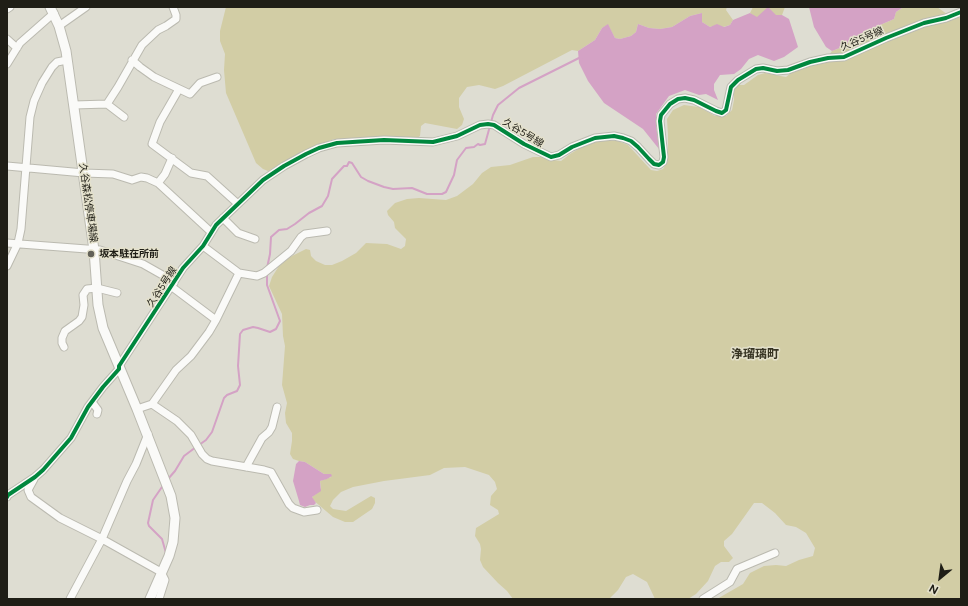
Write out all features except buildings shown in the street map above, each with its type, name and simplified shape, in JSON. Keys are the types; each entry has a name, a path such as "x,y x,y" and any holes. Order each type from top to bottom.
{"main road":[{"name":"久谷森松停車場線","path":"52,10 59,26 67,60 94,250 98,305 103,328 168,484 175,518 173,542 150,599"}],"street":[{"path":"59,26 86,7"},
{"path":"107,104 118,87 138,49 150,37 176,19 173,7"},
{"path":"7,64 20,43 52,10"},
{"name":"久谷5号線","path":"7,496 35,477 61,450 92,402 119,369 119,366 183,268 203,246 211,232 222,218 263,180 284,166 319,148 337,143 360,140 433,142 457,136 480,125 491,124 524,144 551,157 559,155 572,146 585,141 595,138 614,136 632,141 654,164 659,165 663,162 664,157 660,121 661,115 670,104 678,99 685,98 694,100 722,113 726,110 731,87 738,80 756,69 763,68 777,71 788,70 810,62 828,58 844,57 905,30 961,12"},
{"path":"7,39 17,48"},
{"path":"7,266 18,243 21,229 30,117 34,101 42,83 52,67 57,62 67,60"},
{"path":"132,60 140,68 154,77 190,94 200,83 217,77"},
{"path":"179,89 160,122 152,144 192,173 207,176 238,204"},
{"path":"74,105 107,104 124,117"},
{"path":"158,183 165,174 172,158"},
{"path":"7,166 113,174 132,180 141,177 147,178 158,183 211,232"},
{"path":"222,218 238,233 256,239"},
{"path":"203,246 240,273 257,276 267,272 291,251 301,237 306,234 327,231"},
{"path":"7,243 94,250 126,258 142,264 166,277 173,285 216,320"},
{"path":"137,409 152,404 176,370 191,356 216,320 240,273"},
{"path":"64,347 62,338 64,332 82,317 84,305 83,295 87,289 97,288 117,293"},
{"path":"92,402 98,410 97,414"},
{"path":"152,404 177,421 191,435 202,454 207,459 271,472 289,504 293,508 304,512 317,510"},
{"path":"246,467 262,438 272,427 278,407"},
{"path":"70,599 102,539 148,434"},
{"path":"35,477 28,490 31,498 60,518 102,539 161,572 165,580 159,599"},
{"path":"703,599 730,582 737,569 776,553"}],"shaded area":[{"path":"226,7 727,7 726,10 733,20 730,25 723,27 717,25 710,27 702,22 702,13 690,16 672,27 660,29 649,28 638,24 636,32 631,36 620,39 615,38 608,25 602,28 595,40 578,51 572,50 503,86 495,89 479,85 467,87 459,98 459,107 464,119 462,125 457,129 425,123 421,126 420,136 415,140 334,139 300,153 268,171 256,163 226,93 224,70 225,54 220,41 220,31"},
{"path":"753,7 785,7 782,15 757,18 750,13"},
{"path":"768,7 776,15 782,15 789,19 798,47 784,57 774,61 758,55 749,59 741,69 734,74 720,75 714,84 714,90 718,100 706,94 699,95 685,90 669,96 656,114 659,149 643,129 604,103 588,81 579,63 578,51 595,40 602,28 608,24 615,38 620,39 631,36 636,32 638,24 649,28 660,29 672,27 690,16 702,13 702,22 710,27 717,24 724,27 730,25 733,20 750,13 757,17"},
{"path":"809,7 906,7 896,12 894,19 866,31 848,42 846,48 842,47 832,51 826,47 814,27"},
{"path":"906,7 937,7 954,19 961,17 961,599 717,599 743,584 750,573 764,566 786,566 813,556 815,548 806,533 796,527 786,525 775,513 762,503 754,503 732,534 724,541 724,546 733,558 729,562 721,562 715,566 708,581 696,594 688,599 655,599 647,582 633,574 626,577 618,590 609,599 513,599 483,567 480,560 480,544 475,536 476,528 499,514 498,510 490,505 491,496 497,489 495,482 489,475 465,467 444,468 430,475 353,487 341,492 333,500 330,506 333,509 346,511 371,496 375,498 375,503 372,509 353,522 345,522 333,517 313,500 312,497 321,488 320,481 331,477 330,474 324,474 305,462 293,459 290,454 292,433 286,423 285,413 287,403 282,385 285,346 282,314 269,286 272,277 279,266 290,257 306,249 310,250 311,256 316,261 325,265 332,265 356,253 366,243 387,244 401,249 405,246 406,239 395,228 394,222 388,215 387,211 395,203 407,199 419,198 446,200 457,196 473,184 482,173 491,167 510,165 533,157 548,157 561,161 587,144 605,140 618,141 628,145 651,170 657,171 663,169 668,161 667,119 673,110 684,105 699,107 715,116 726,116 732,110 734,89 738,85 744,85 758,75 765,73 786,77 791,73 796,64 829,55 832,51 842,47 866,31 894,19 896,12"},
{"path":"299,461 305,462 324,474 331,474 332,476 320,481 321,491 312,497 316,503 314,505 305,507 300,505 293,481 296,464"}],"waterway":[{"path":"267,268 271,237 279,230 287,229 309,213 322,206 328,196 332,179 344,166 347,166 349,162 352,163 361,177 384,187 393,189 412,188 427,194 442,194 446,192 454,175 457,160 466,148 474,147 478,144 485,144 493,115 498,105 519,88 579,58 582,58"},
{"path":"199,445 206,440 212,432 224,398 227,395 237,391 240,385 238,366 240,334 243,330 253,327 270,332 276,329 280,321 267,285 267,272"},
{"path":"168,479 184,456 196,447"},
{"path":"164,484 153,500 148,523 149,526 162,539 166,553"}],"cycle path":[{"path":"7,497 43,470 71,438 88,407 119,369 119,366 183,268 203,246 216,225 263,180 306,154 319,148 337,143 384,140 433,142 457,136 480,125 488,124 494,125 524,144 551,157 559,155 572,147 595,138 614,136 623,138 631,141 654,164 659,165 663,162 664,157 660,121 661,115 670,104 678,99 685,98 694,100 722,113 726,110 731,87 738,80 756,69 763,68 777,71 788,70 810,62 828,58 844,57 924,23 946,18 961,12"}],"place":[{"name":"坂本駐在所前","path":"91,254"}],"district":[{"name":"浄瑠璃町","path":"755,354"}]}
